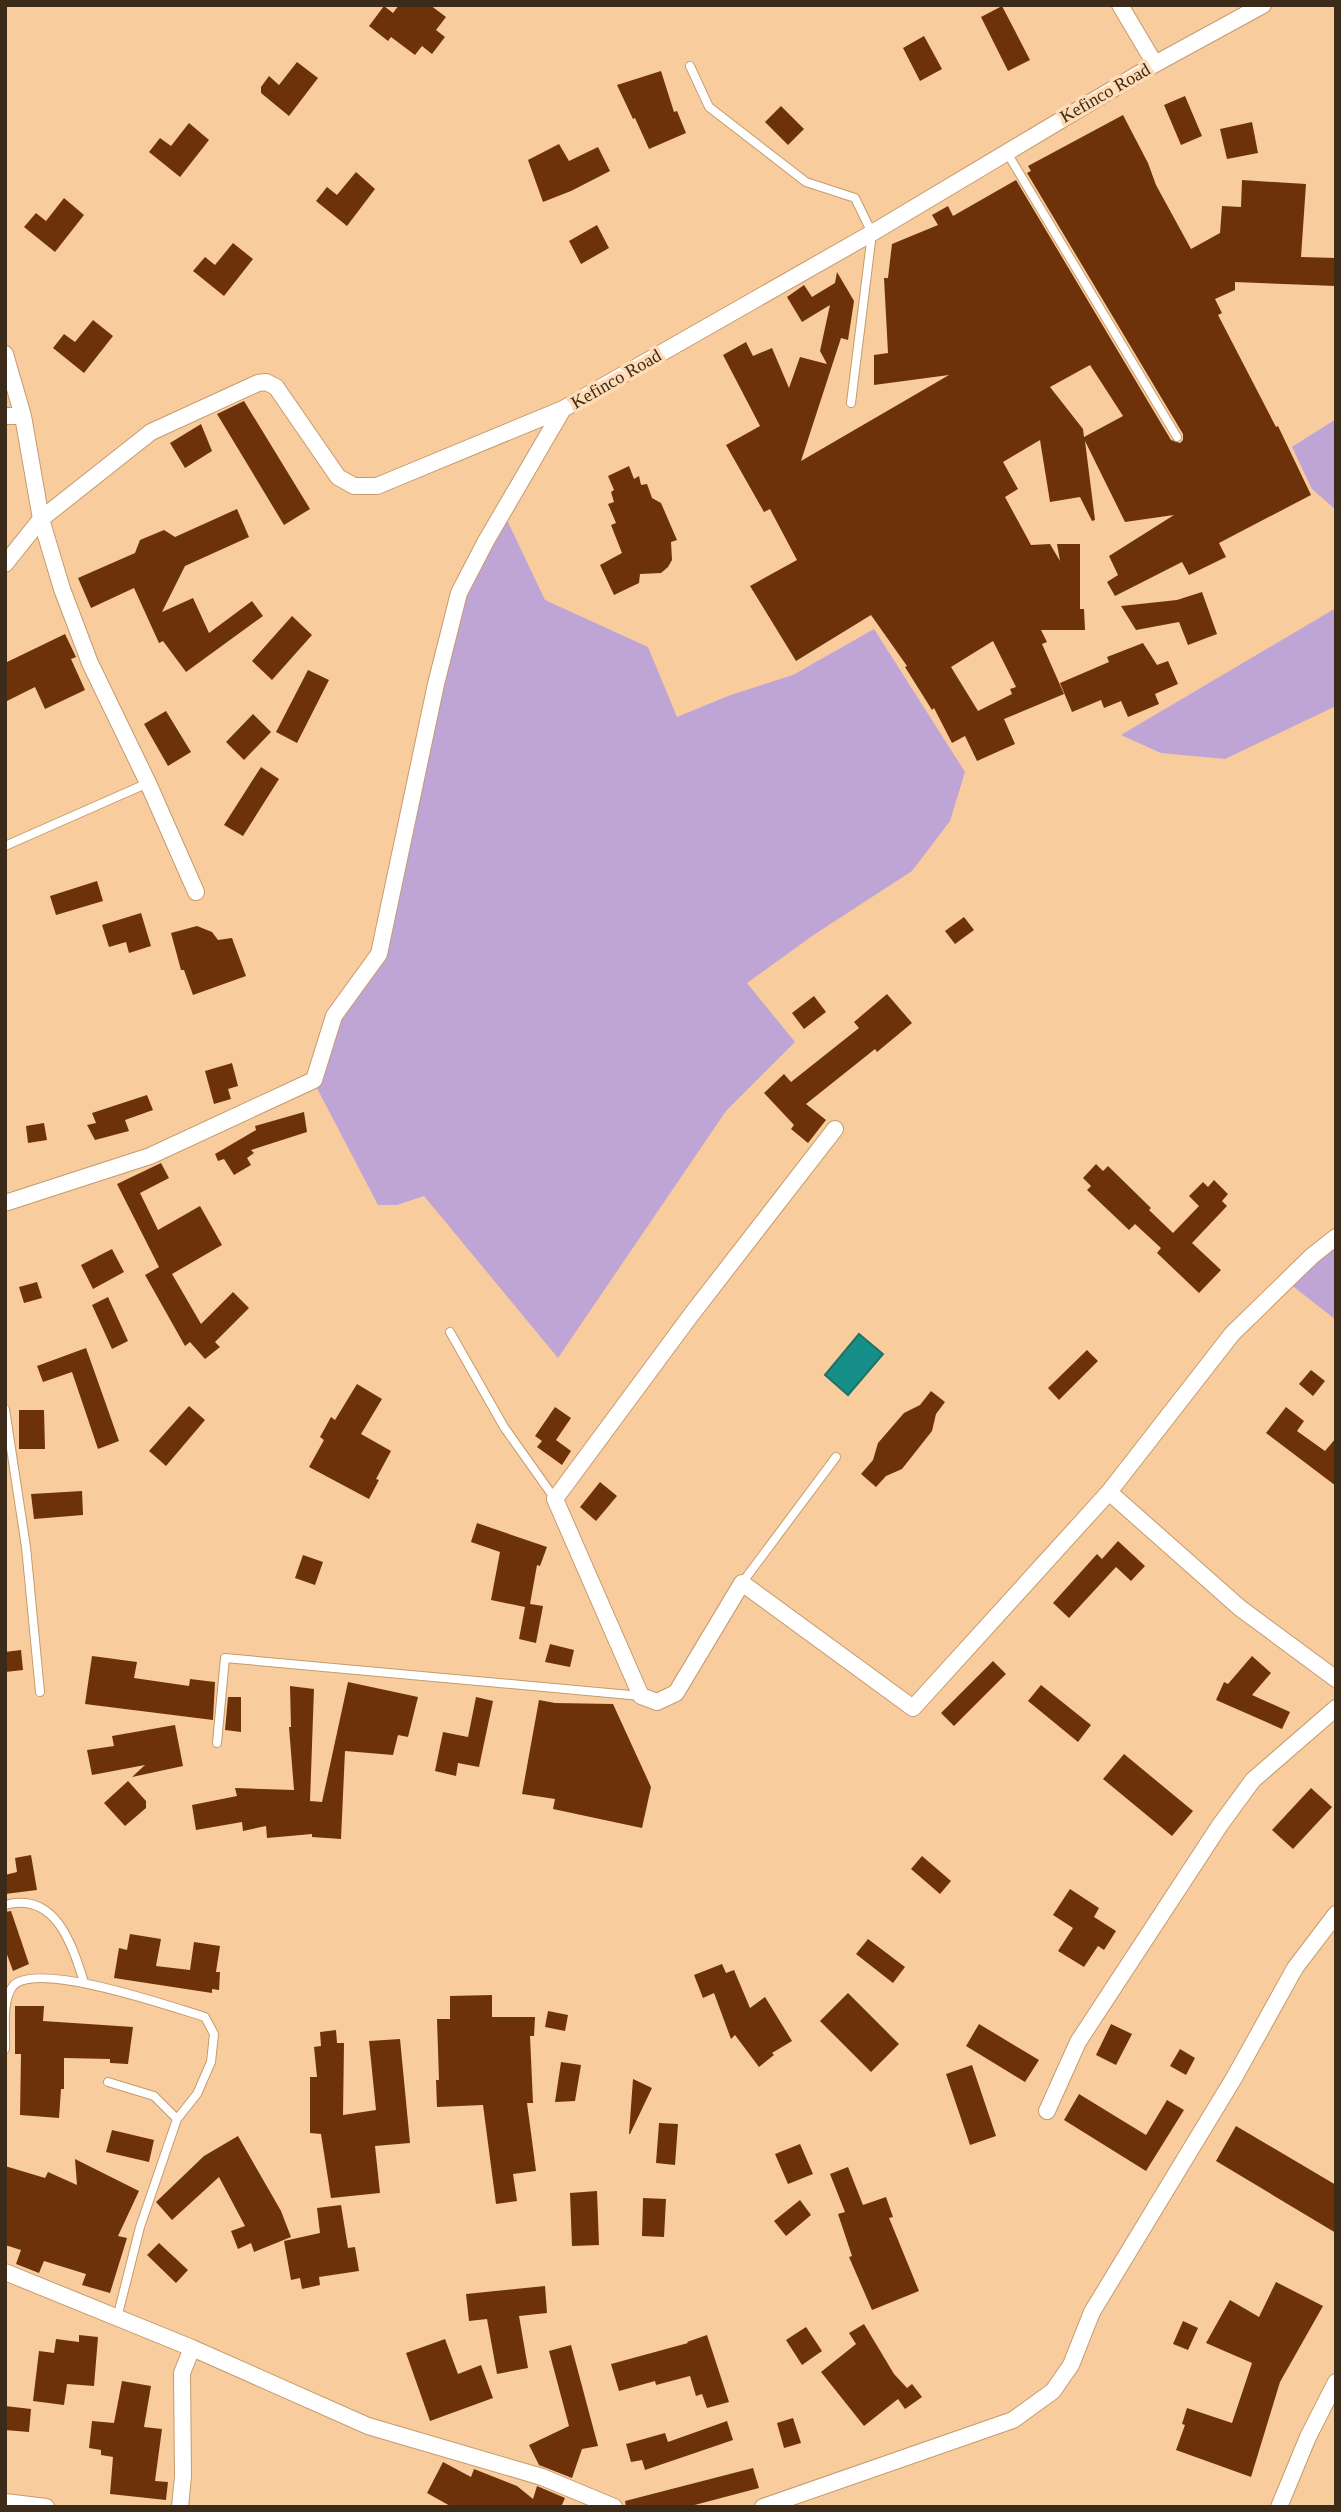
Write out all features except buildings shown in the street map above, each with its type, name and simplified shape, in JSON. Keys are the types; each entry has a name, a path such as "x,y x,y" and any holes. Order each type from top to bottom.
{"street":[{"path":"1120,5 1155,64"},
{"name":"Kefinco Road","path":"5,564 41,519 151,432 258,383 266,382 276,387 338,477 354,486 377,486 563,409 872,233 1155,64 1263,5"},
{"path":"5,354 23,416 41,519 62,589 90,663 148,783 196,892"},
{"path":"5,1203 150,1156 314,1080 334,1016 379,954 436,684 459,593 563,409"},
{"path":"5,416 23,416"},
{"path":"835,1129 683,1326 555,1499 641,1696 657,1702 676,1693 742,1583 913,1708 1109,1492 1232,1334 1312,1256 1336,1237"},
{"path":"1109,1492 1240,1608 1336,1679"},
{"path":"1047,2112 1078,2042 1220,1825 1253,1780 1336,1708"},
{"path":"763,2507 1013,2420 1053,2391 1071,2365 1093,2312 1234,2078 1295,1968 1336,1914"},
{"path":"5,2272 192,2348 368,2426 542,2477 614,2507"},
{"path":"180,2507 183,2476 181,2373 192,2348"},
{"path":"1279,2507 1308,2437 1336,2382"},
{"path":"5,2502 46,2507"}],"lane":[{"path":"690,66 709,107 806,182 855,198 872,233 851,403"},
{"path":"1006,151 1177,437"},
{"path":"5,846 148,783"},
{"path":"450,1332 504,1427 555,1499"},
{"path":"5,1409 26,1547 40,1692"},
{"path":"742,1583 836,1457"},
{"path":"217,1743 225,1658 641,1696"},
{"path":"5,1905 18,1902 31,1904 57,1919 72,1945 84,1982"},
{"path":"5,2049 6,2005 12,1988 22,1979 84,1982 205,2017 214,2034 211,2062 197,2094 177,2119 140,2227 117,2318"},
{"path":"108,2082 154,2096 177,2119"}],"shaded area":[{"path":"1336,419 1336,510 1312,489 1292,447"},
{"path":"499,503 545,600 648,647 677,717 728,696 793,675 874,629 965,772 950,821 912,871 815,934 747,983 795,1042 726,1111 558,1358 424,1196 397,1205 378,1205 308,1071 331,1014 373,949 453,596"},
{"path":"1336,608 1336,706 1225,759 1161,753 1121,735"},
{"path":"1336,1236 1336,1320 1285,1280"}],"water":[{"path":"859,1334 883,1354 848,1395 825,1375"}]}
